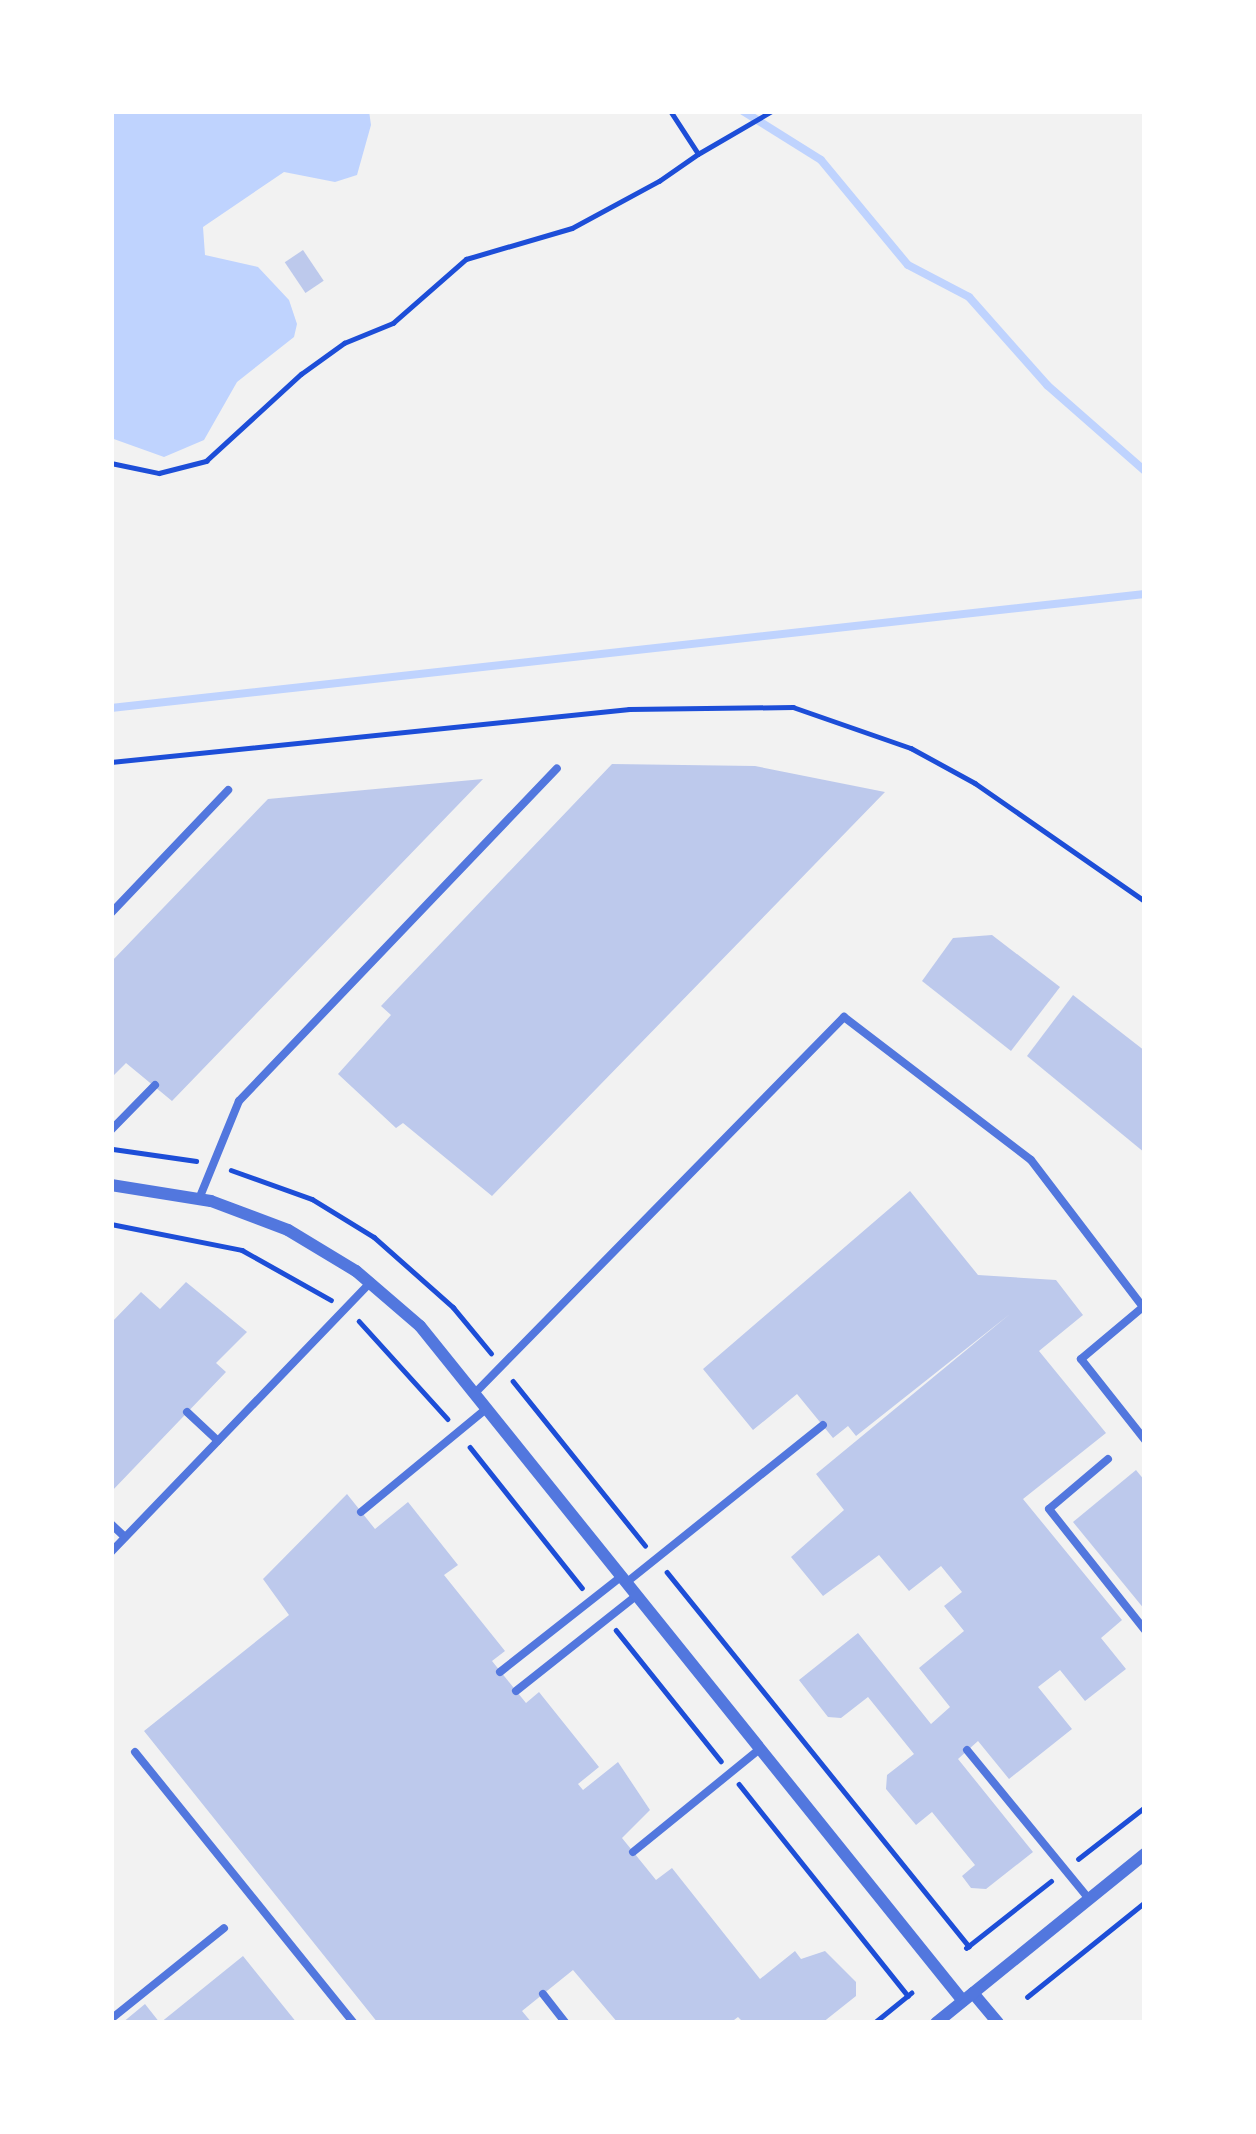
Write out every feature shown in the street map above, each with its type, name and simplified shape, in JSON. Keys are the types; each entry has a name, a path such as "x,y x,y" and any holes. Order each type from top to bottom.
{"street":[{"path":"111,1185 199,1198 288,1230 371,1282 475,1393 761,1748 968,1997 998,2023"},
{"path":"935,2023 1145,1855"}],"lane":[{"path":"199,1198 239,1101 557,768"},
{"path":"111,913 228,790"},
{"path":"475,1393 844,1017 1030,1160 1143,1307 1082,1359 1145,1440"},
{"path":"111,1130 155,1084"},
{"path":"111,1552 371,1282"},
{"path":"361,1512 487,1408"},
{"path":"187,1412 218,1441"},
{"path":"500,1672 823,1425"},
{"path":"1108,1459 1049,1509 1145,1630"},
{"path":"111,1524 125,1538"},
{"path":"516,1691 638,1594"},
{"path":"633,1852 761,1748"},
{"path":"968,1750 1089,1899"},
{"path":"135,1752 354,2023"},
{"path":"111,2019 224,1928"},
{"path":"543,1994 566,2023"}],"path":[{"path":"670,111 698,154"},
{"path":"111,463 158,473 206,461 302,374 344,343 393,323 466,259 598,217 772,111"},
{"path":"111,762 628,709 793,707 943,766 1145,901"},
{"path":"111,1224 242,1250 344,1310 395,1355 592,1600"},
{"path":"607,1618 909,1994 874,2023"},
{"path":"1027,1997 1145,1902"}],"water":[{"path":"111,111 369,111 371,125 357,175 335,182 284,172 203,227 205,255 258,267 289,300 297,324 294,337 237,382 204,440 164,457 111,438"}],"building":[{"path":"303,250 324,281 305,293 285,262"},
{"path":"612,764 755,766 885,792 492,1196 403,1123 396,1128 338,1074 391,1015 381,1006"},
{"path":"483,779 172,1101 126,1063 111,1078 111,962 268,799"},
{"path":"992,935 1060,987 1011,1051 922,981 953,938"},
{"path":"1073,995 1145,1051 1145,1153 1027,1056"},
{"path":"910,1191 978,1275 1056,1280 1083,1315 1039,1351 1106,1433 1023,1499 1122,1620 1101,1638 1126,1669 1085,1701 1060,1670 1038,1687 1072,1729 1009,1779 978,1741 958,1759 1033,1852 986,1889 971,1888 962,1876 975,1865 932,1812 916,1825 886,1789 887,1775 914,1754 868,1697 841,1718 828,1717 799,1680 858,1633 931,1724 950,1707 919,1668 964,1631 944,1606 962,1592 941,1566 909,1591 879,1555 823,1596 791,1557 844,1510 816,1474 1010,1314 856,1436 848,1426 833,1438 797,1394 753,1430 703,1369"},
{"path":"186,1282 247,1332 216,1363 226,1372 111,1492 111,1323 141,1292 160,1309"},
{"path":"1136,1470 1145,1481 1145,1610 1073,1522"},
{"path":"347,1494 375,1529 408,1502 458,1565 444,1575 505,1651 492,1661 526,1703 539,1692 599,1767 578,1784 583,1790 618,1762 650,1810 622,1838 656,1880 672,1868 760,1979 795,1951 801,1959 825,1951 856,1982 856,1996 822,2023 744,2023 738,2017 730,2023 618,2023 573,1970 522,2011 532,2023 378,2023 144,1731 289,1615 263,1579"},
{"path":"243,1956 297,2023 160,2023"},
{"path":"145,2004 160,2023 122,2023"}],"waterway":[{"path":"743,111 821,160 908,265 969,297 1047,385 1145,471"},
{"path":"111,708 1145,594"}]}
